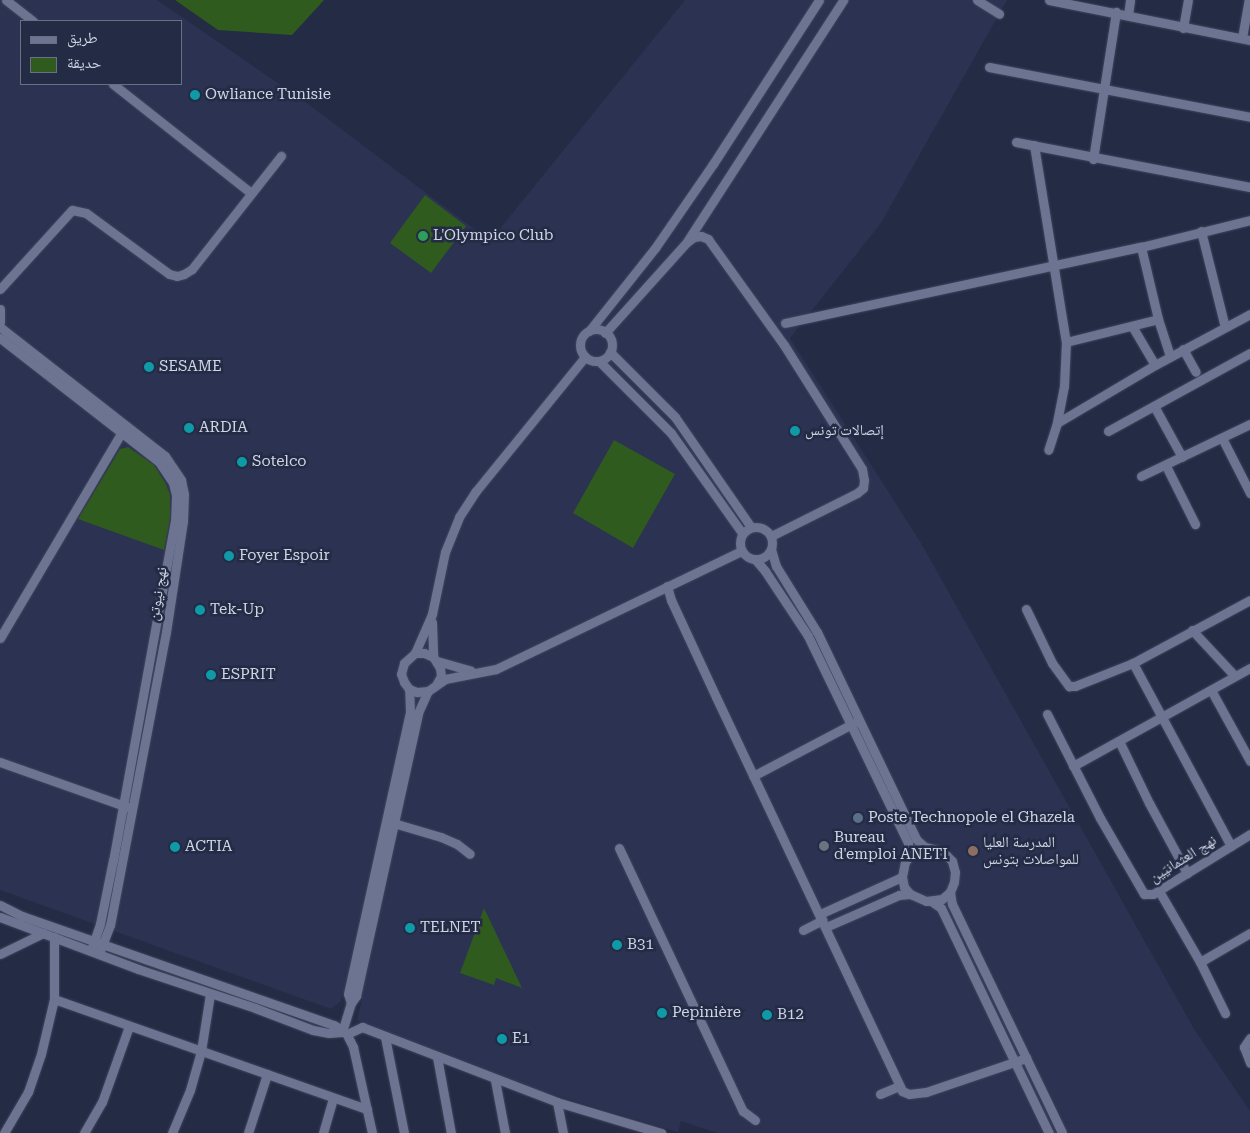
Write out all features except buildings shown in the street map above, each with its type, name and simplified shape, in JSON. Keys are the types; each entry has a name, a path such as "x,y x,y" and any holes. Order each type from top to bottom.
{"street":[{"path":"6,0 32,20"},
{"path":"742,533 671,433 599,361 585,357 581,350 580,342 655,248 713,164 818,0"},
{"path":"606,333 687,242 843,0"},
{"path":"977,0 999,14"},
{"path":"1049,0 1072,2 1183,28 1246,39 1250,0"},
{"path":"1128,15 1130,0"},
{"path":"1183,28 1188,0"},
{"path":"1093,159 1116,12"},
{"path":"989,67 1250,117"},
{"path":"113,85 251,193"},
{"path":"1016,142 1093,159 1250,187"},
{"path":"1034,145 1066,342 1064,386 1057,423 1048,450"},
{"path":"0,289 72,210 86,213 169,274 177,276 184,274 192,269 281,156"},
{"path":"786,323 1141,247 1250,220"},
{"path":"1201,231 1225,327"},
{"path":"687,242 694,237 701,236 708,239 784,345 862,469 864,480 862,488 857,493 771,536"},
{"path":"1141,247 1158,319 1170,356"},
{"path":"0,309 0,322"},
{"path":"1057,423 1170,356 1250,314"},
{"path":"1066,342 1158,319"},
{"path":"1132,326 1155,365"},
{"name":"نهج نيوتن","path":"0,328 124,428"},
{"path":"589,331 600,330 606,333 612,346 610,352 599,361"},
{"name":"نهج نيوتن","path":"0,338 124,428 166,456 184,494 183,521 166,632 110,925 100,943"},
{"path":"1183,349 1196,372"},
{"path":"610,352 675,417 751,527"},
{"path":"1108,430 1250,353"},
{"path":"344,1033 350,1003 348,994 381,867 410,712 409,689 401,674 404,663 415,654 432,614 445,552 460,517 476,490 585,357"},
{"path":"1154,406 1182,457"},
{"path":"1141,476 1166,466 1250,424"},
{"path":"0,638 124,428"},
{"path":"1222,438 1250,493"},
{"path":"1166,466 1196,524"},
{"name":"نهج نيوتن","path":"100,943 122,806 175,520 176,495 174,476"},
{"path":"771,549 762,558 748,558 739,545 742,533 751,527 763,528 771,536 771,549 776,566 817,632 861,720 916,839 925,847"},
{"path":"437,683 508,665 741,550"},
{"path":"755,559 808,636 908,843 909,855"},
{"path":"667,586 671,600 753,776 823,920 899,1086 904,1093 926,1092 1026,1058"},
{"path":"1026,609 1052,663 1069,686 1075,686 1132,663 1250,600"},
{"path":"390,822 418,713 428,691 437,683 440,676 435,659 432,614"},
{"path":"1192,630 1234,675"},
{"path":"415,654 424,653 435,659 476,672"},
{"path":"1132,663 1231,846"},
{"path":"1047,714 1073,766 1211,690 1234,675 1250,668"},
{"path":"409,689 417,692 428,691"},
{"path":"1211,690 1250,760"},
{"path":"753,776 861,720"},
{"path":"1120,741 1149,803 1187,873"},
{"path":"0,762 132,809"},
{"name":"نهج العثمانيّين","path":"1073,766 1144,894 1151,895 1159,891 1250,834"},
{"path":"390,822 441,837 457,844 470,854"},
{"path":"910,894 904,887 902,877 904,862 909,855 915,849 925,847 942,851 952,861 955,872 950,892 952,904 1062,1133"},
{"path":"619,848 743,1111 755,1120"},
{"path":"803,930 902,877"},
{"path":"1159,891 1200,962 1226,1013"},
{"path":"931,901 942,899 950,892"},
{"path":"823,920 899,895 910,894 931,901 941,908 1050,1133"},
{"path":"0,905 22,916 334,1025 344,1033 356,1060 372,1133"},
{"path":"0,917 314,1030 344,1033 360,1027 557,1102 648,1131 661,1133"},
{"path":"0,954 43,933"},
{"path":"1200,962 1250,933"},
{"path":"4,1133 28,1092 41,1054 54,999 54,937"},
{"path":"95,952 100,943"},
{"path":"172,1133 190,1090 201,1051 210,994"},
{"path":"54,999 366,1109"},
{"path":"84,1133 102,1102 129,1026"},
{"path":"385,1037 404,1133"},
{"path":"1250,1038 1244,1047 1250,1064"},
{"path":"437,1057 451,1133"},
{"path":"248,1133 267,1074"},
{"path":"495,1080 506,1133"},
{"path":"880,1094 899,1086"},
{"path":"323,1133 333,1098"},
{"path":"557,1102 563,1133"}],"shaded area":[{"path":"0,0 157,0 304,101 490,241 685,0 1007,0 881,223 790,338 921,543 1194,1029 1250,1111 1250,1133 717,1133 681,1121 678,1132 545,1092 357,1020 362,999 356,996 343,992 341,1001 331,1009 0,890"}],"green space":[{"path":"175,0 324,0 292,35 218,30"},
{"name":"L'Olympico Club","path":"425,195 466,226 431,273 390,243"},
{"path":"614,440 675,474 633,548 573,513"},
{"path":"128,447 154,465 166,484 170,495 170,519 164,550 78,519 120,449"},
{"path":"484,908 522,988 496,978 494,985 460,973"}],"place":[{"name":"Owliance Tunisie","path":"195,95"},
{"name":"L'Olympico Club","path":"423,236"},
{"name":"SESAME","path":"149,367"},
{"name":"ARDIA","path":"189,428"},
{"name":"إتصالات تونس","path":"795,431"},
{"name":"Sotelco","path":"242,462"},
{"name":"Foyer Espoir","path":"229,556"},
{"name":"Tek-Up","path":"200,610"},
{"name":"ESPRIT","path":"211,675"},
{"name":"Poste Technopole el Ghazela","path":"858,818"},
{"name":"Bureau d'emploi ANETI","path":"824,846"},
{"name":"ACTIA","path":"175,847"},
{"name":"المدرسة العليا للمواصلات بتونس","path":"973,851"},
{"name":"TELNET","path":"410,928"},
{"name":"B31","path":"617,945"},
{"name":"Pepinière","path":"662,1013"},
{"name":"B12","path":"767,1015"},
{"name":"E1","path":"502,1039"}]}
